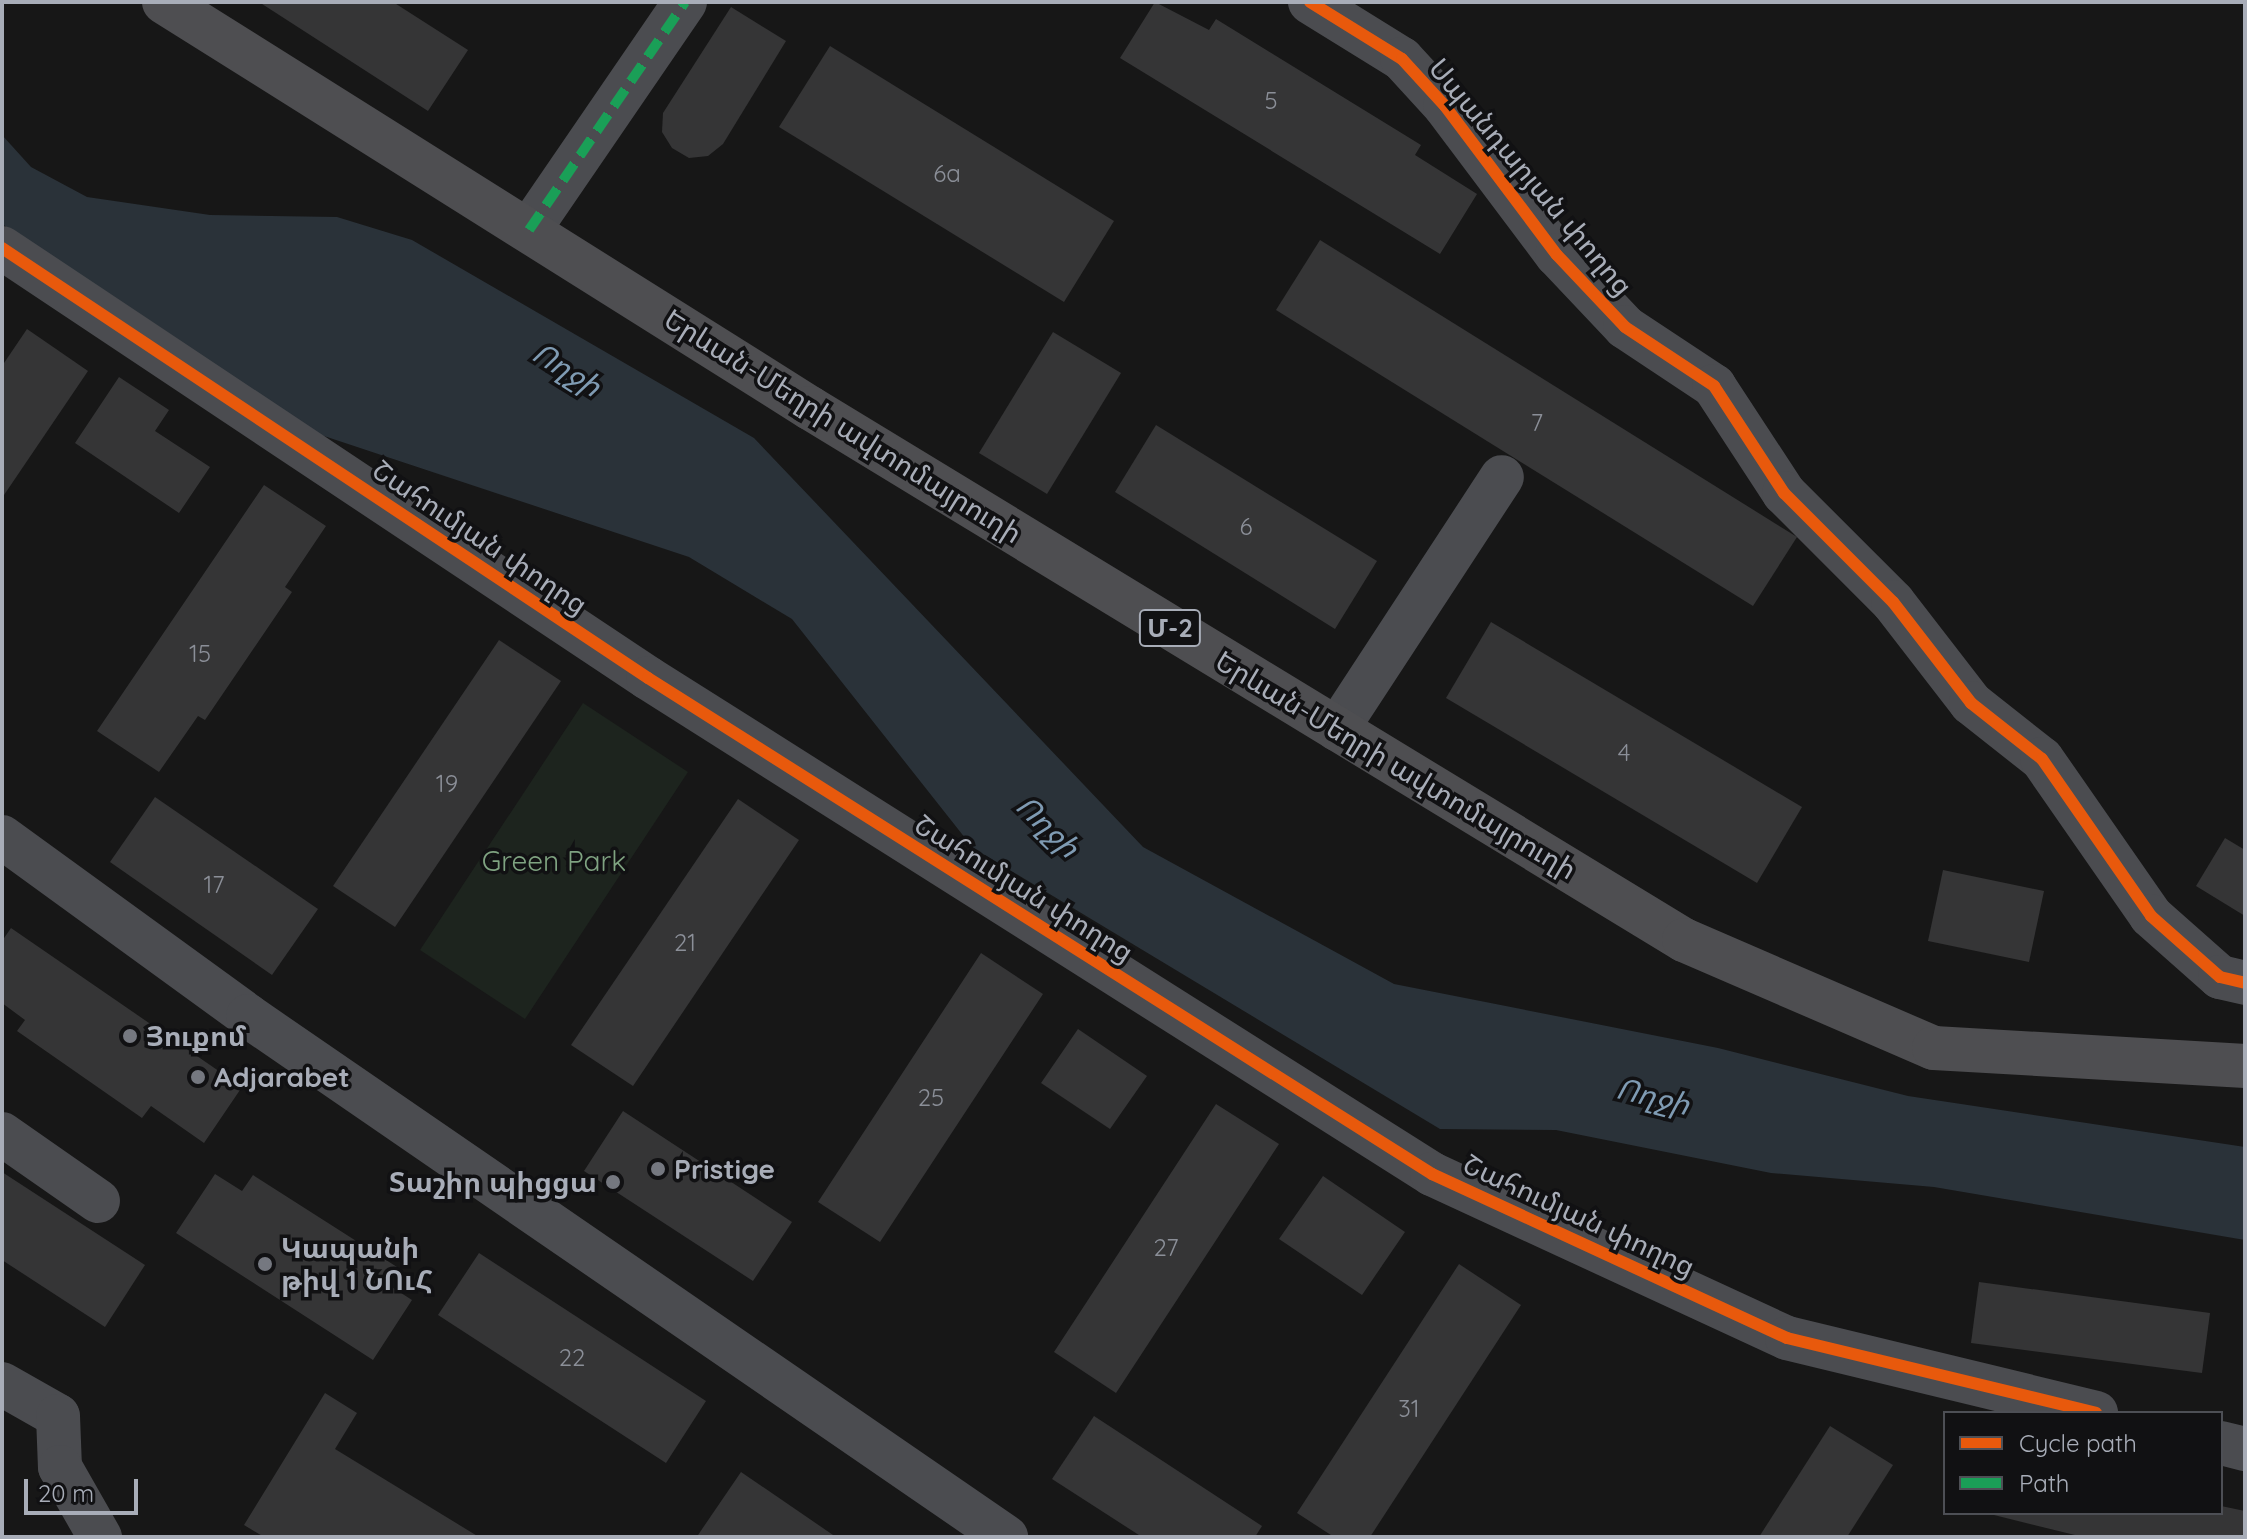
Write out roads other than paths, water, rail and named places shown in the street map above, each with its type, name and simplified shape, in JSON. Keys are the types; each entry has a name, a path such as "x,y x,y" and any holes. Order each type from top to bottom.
{"highway":[{"name":"Երևան-Մեղրի ավտոմայրուղի","path":"164,2 1337,729 1684,940 1934,1048 2245,1066"}],"street":[{"path":"529,230 685,2"},
{"name":"Սպանդարյան փողոց","path":"1310,2 1402,59 1445,106 1557,255 1615,316 1714,386 1784,493 1893,602 1971,703 2042,759 2151,916 2220,977 2245,983"},
{"name":"Շահումյան փողոց","path":"2,248 648,678 1432,1174 1787,1338 2088,1411"},
{"path":"1337,729 1502,477"},
{"path":"2,837 248,1016 1006,1537"},
{"path":"2,1134 98,1201"},
{"path":"2,1384 58,1416 60,1467 100,1537"},
{"path":"2223,1444 2245,1449"}],"water":[{"name":"Ողջի","path":"2,135 31,167 87,197 210,215 337,217 412,240 754,438 1143,847 1394,984 1718,1048 1908,1096 2245,1147 2245,1240 1934,1187 1771,1173 1556,1130 1440,1129 973,848 792,619 689,557 318,434 2,224"}],"place":[{"name":"Յուքոմ","path":"130,1036"},
{"name":"Adjarabet","path":"198,1077"},
{"name":"Pristige","path":"658,1169"},
{"name":"Տաշիր պիցցա","path":"613,1182"},
{"name":"Կապանի թիվ 1 ՆՈւՀ","path":"265,1264"}],"park label":[{"name":"Green Park","path":"554,861"}]}
